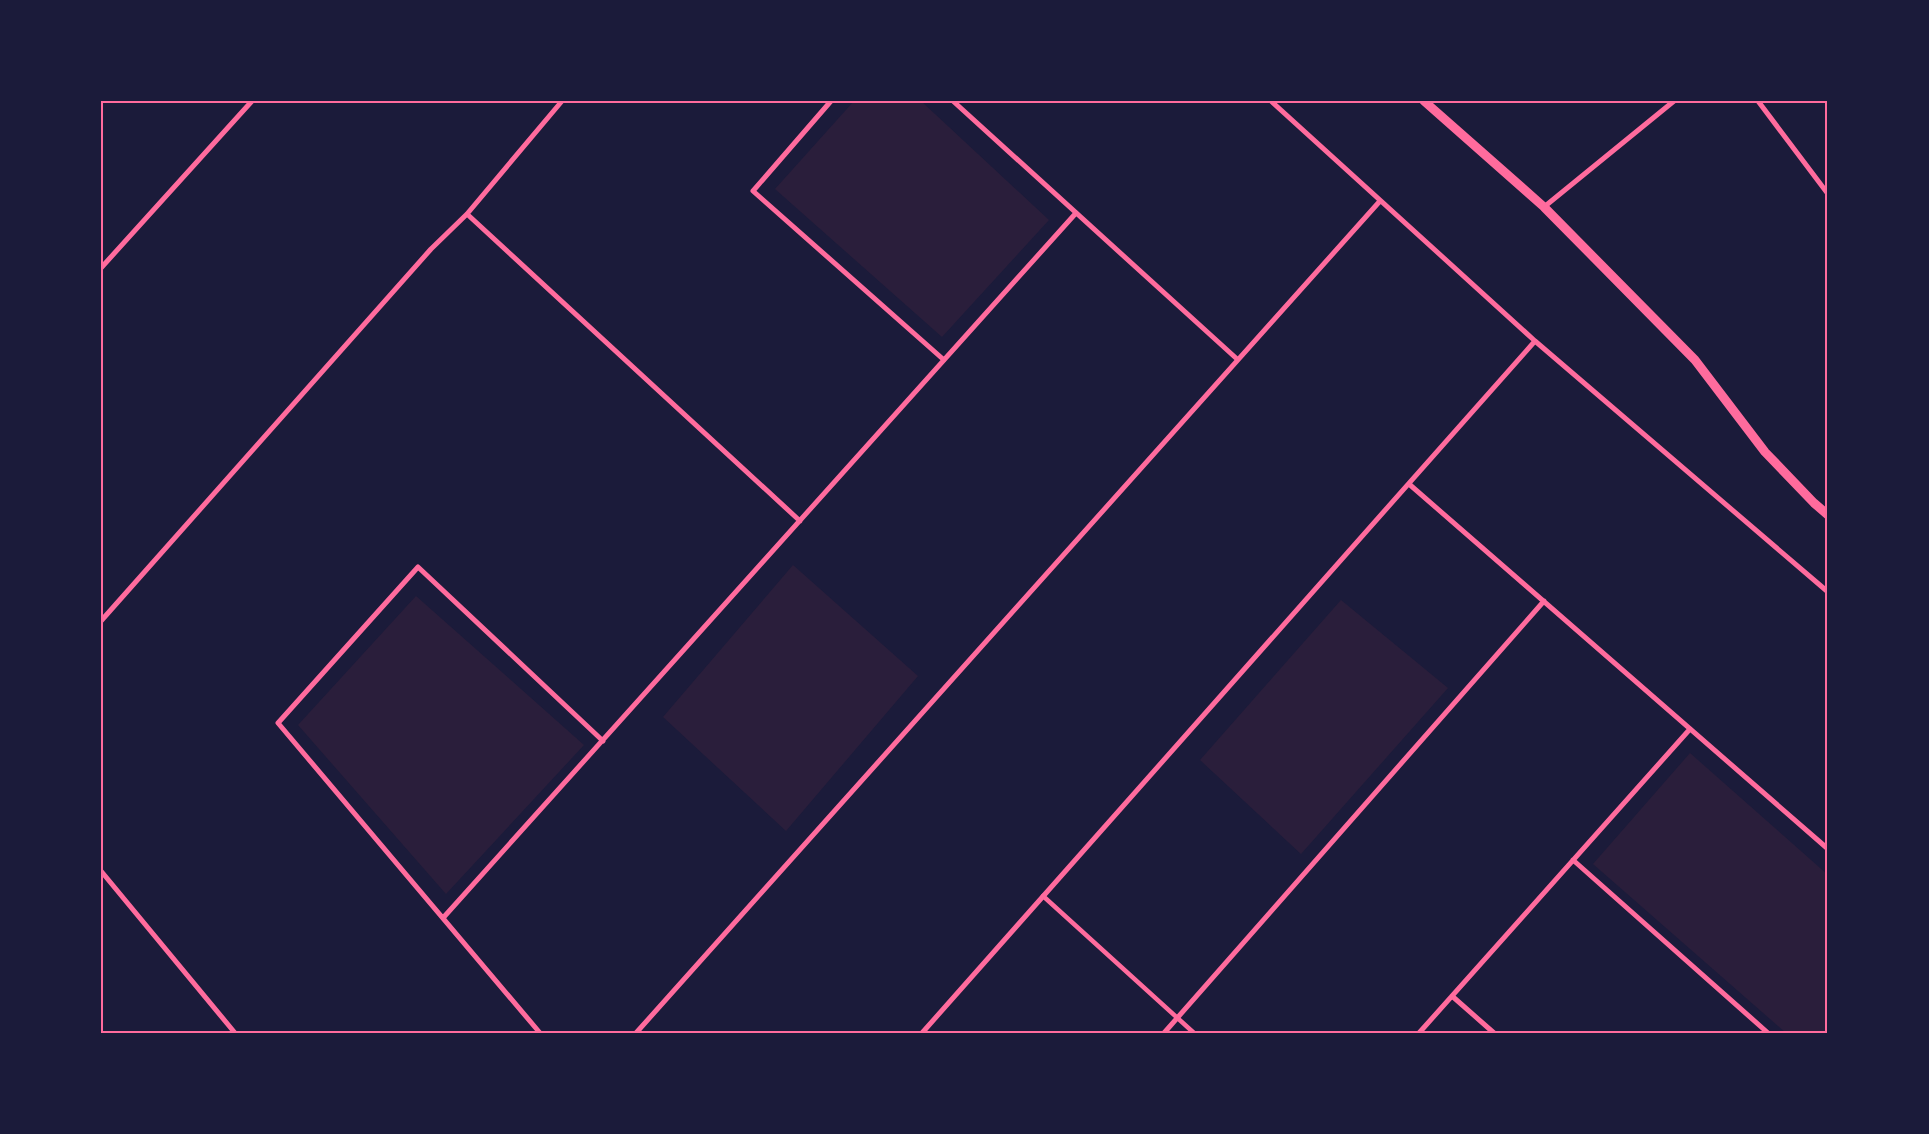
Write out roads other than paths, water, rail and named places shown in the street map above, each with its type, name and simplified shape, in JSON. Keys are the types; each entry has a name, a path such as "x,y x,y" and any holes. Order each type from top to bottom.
{"street":[{"path":"101,268 252,101"},
{"path":"101,621 431,249 467,214 562,101"},
{"path":"832,101 753,191 944,360"},
{"path":"953,101 1238,359"},
{"path":"1271,101 1535,341 1828,592"},
{"path":"1424,101 1544,207 1695,360 1765,452 1828,515"},
{"path":"1544,207 1674,101"},
{"path":"1758,101 1828,194"},
{"path":"636,1033 1380,201"},
{"path":"443,918 1076,213"},
{"path":"467,214 800,521"},
{"path":"922,1033 1535,341"},
{"path":"1408,484 1828,849"},
{"path":"540,1033 278,723 418,567 603,740"},
{"path":"1164,1033 1544,601"},
{"path":"1419,1033 1690,729"},
{"path":"1573,860 1768,1033"},
{"path":"101,871 235,1033"},
{"path":"1043,896 1194,1033"},
{"path":"1452,996 1494,1033"}]}
